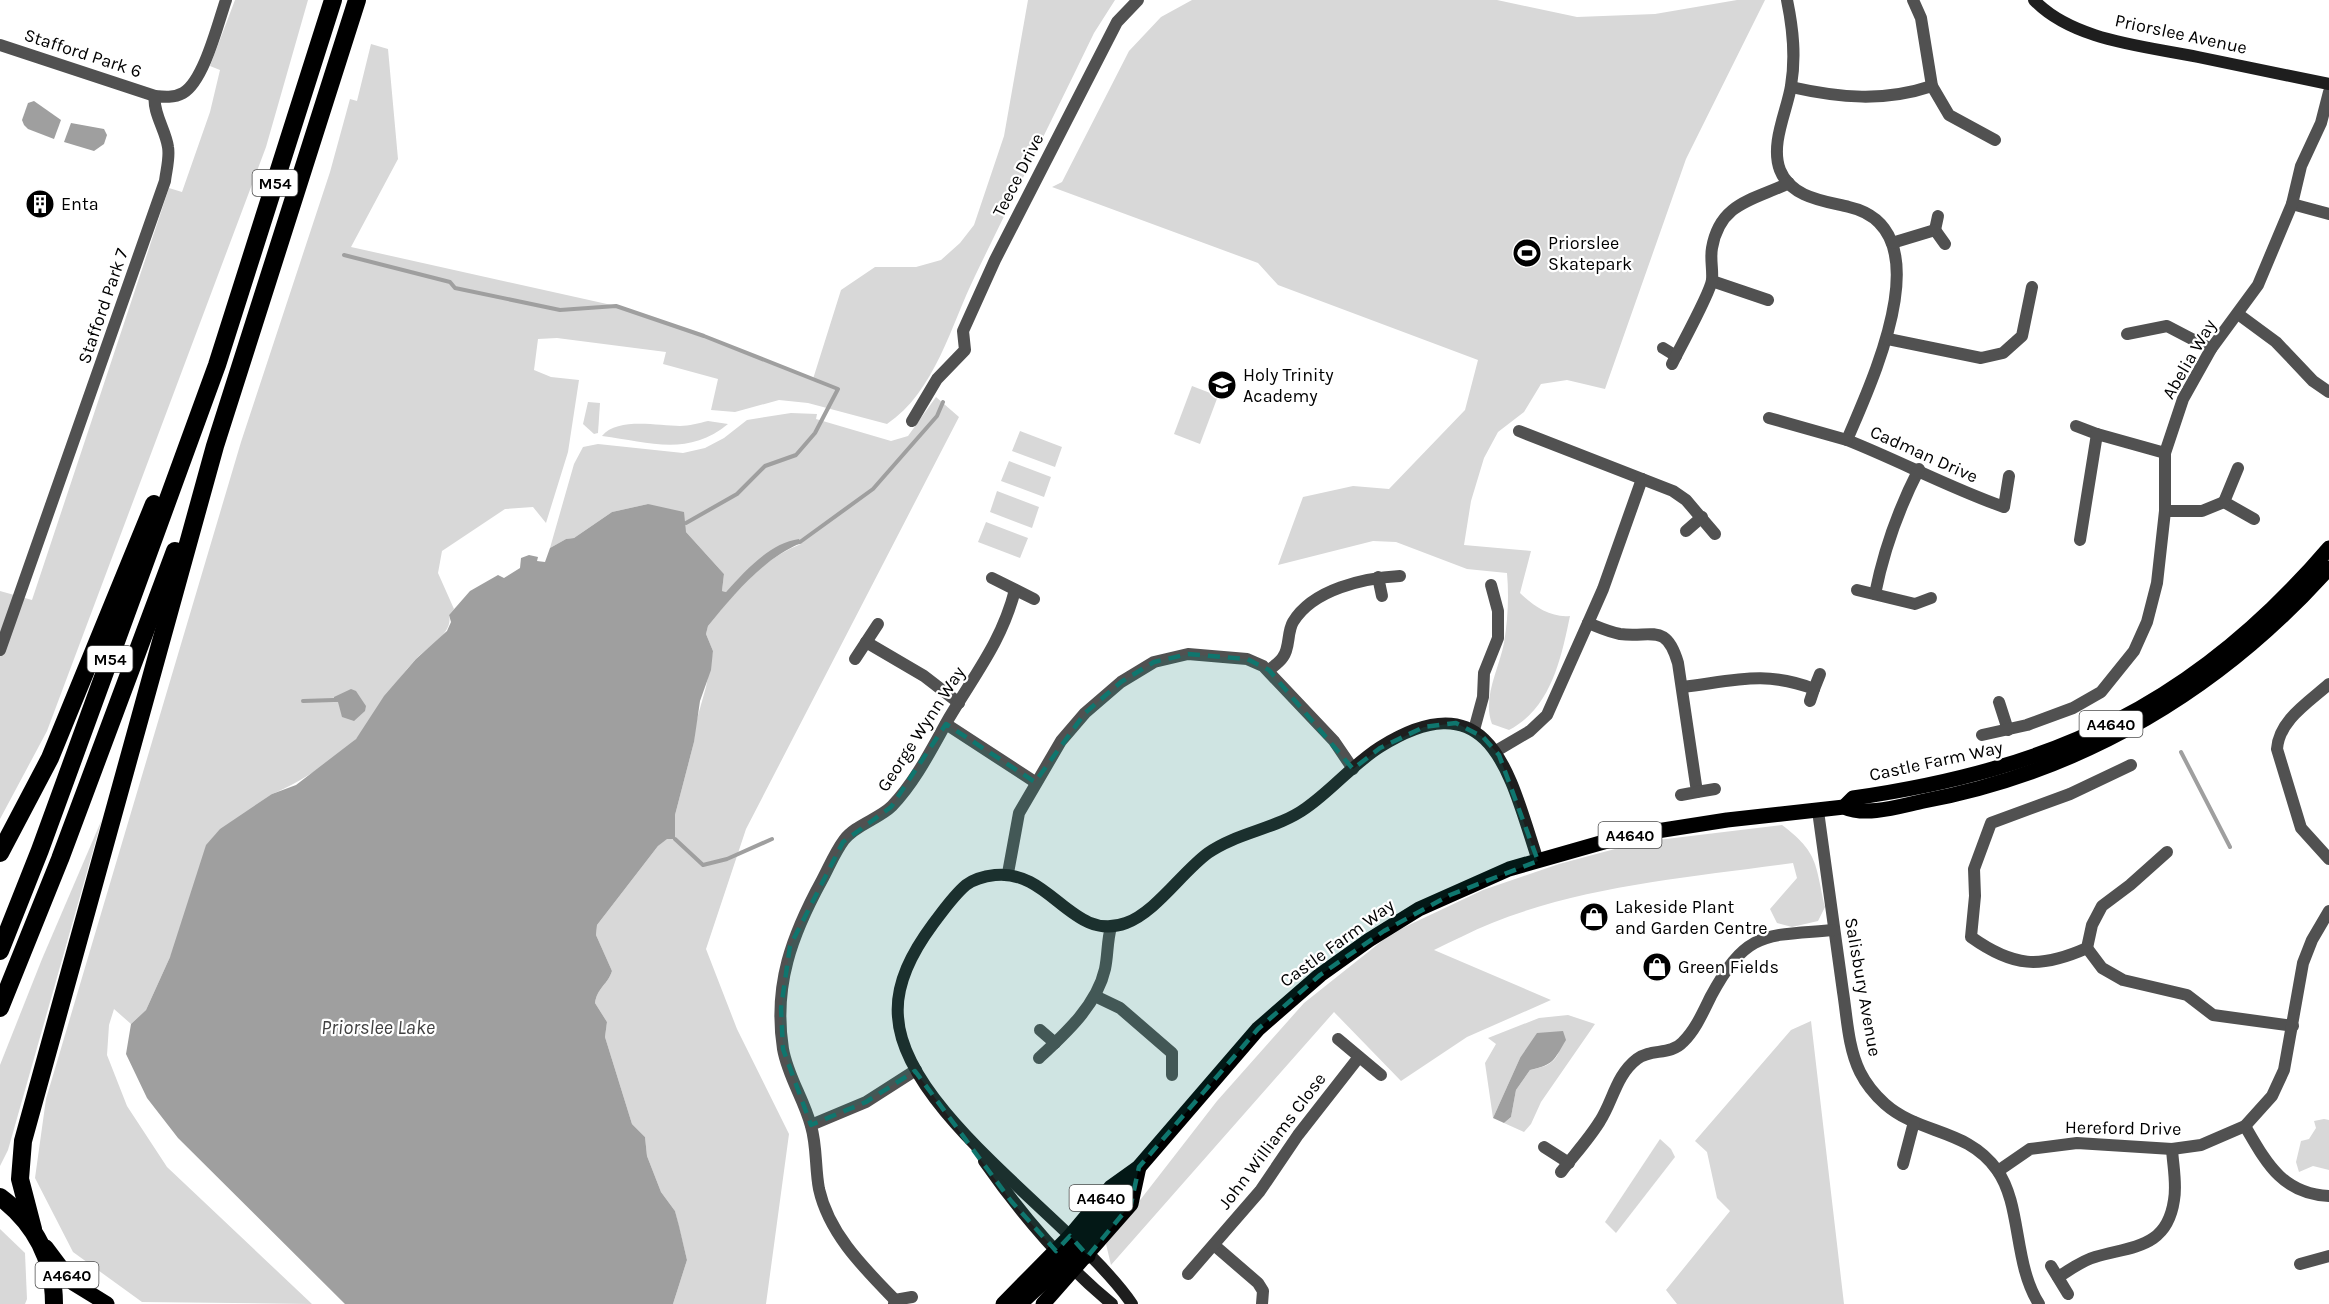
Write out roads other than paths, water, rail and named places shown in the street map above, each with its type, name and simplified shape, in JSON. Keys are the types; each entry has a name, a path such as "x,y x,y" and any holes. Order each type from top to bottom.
{"highway":[{"name":"M54","path":"0,951 44,839 217,365 333,0"},
{"name":"M54","path":"0,1008 60,859 215,446 357,0"},
{"path":"0,853 50,758 168,470 217,365"},
{"path":"54,1304 53,1283 20,1179 23,1141 215,446"},
{"path":"0,1197 17,1210 35,1232"}],"main road":[{"name":"Castle Farm Way","path":"1844,807 1853,798 1940,783 2007,766 2070,744 2146,705 2201,669 2237,641 2266,615 2329,548"},
{"name":"Castle Farm Way","path":"1003,1304 1066,1261 1079,1246 1111,1187 1138,1174 1258,1029 1320,975 1369,940 1419,909 1509,869 1625,836 1727,820 1844,807 1856,812 1958,795 1998,784 2091,749 2181,699 2267,632 2329,568"},
{"path":"1020,1304 1079,1246 1131,1204 1138,1174"},
{"name":"A4640","path":"35,1232 73,1283 96,1300 107,1304"},
{"path":"1043,1304 1066,1261"}],"street":[{"path":"155,96 169,97 184,93 194,82 226,0"},
{"name":"Teece Drive","path":"912,421 937,379 965,350 963,331 995,260 1117,22 1138,0"},
{"path":"1787,0 1794,53 1791,87 1778,155 1780,171 1789,183 1816,200 1852,207 1869,216 1892,243 1935,230"},
{"path":"1913,0 1922,18 1932,86 1949,115 1995,140"},
{"name":"Priorslee Avenue","path":"2034,0 2042,8 2076,27 2116,40 2329,84"},
{"name":"Stafford Park 6","path":"0,45 155,96"},
{"path":"1791,87 1833,96 1876,98 1906,95 1932,86"},
{"name":"Abelia Way","path":"1982,735 2008,730 2073,708 2101,692 2134,651 2147,622 2157,583 2165,511 2165,453 2183,399 2211,349 2258,285 2292,204 2301,166 2321,123 2329,92"},
{"name":"Stafford Park 7","path":"0,650 165,181 169,150 165,131 154,103 155,96"},
{"path":"1663,348 1674,360 1712,281 1713,245 1725,216 1742,201 1766,194 1789,183"},
{"path":"2292,204 2329,214"},
{"path":"1938,216 1935,230 1945,244"},
{"name":"Cadman Drive","path":"1892,243 1896,274 1895,303 1888,339 1847,440 1919,469 1962,492 2004,507 2009,476"},
{"path":"1712,281 1768,300"},
{"path":"1888,339 1981,358 2002,353 2022,336 2031,287"},
{"path":"2238,314 2276,342 2313,381 2329,392"},
{"path":"2127,334 2167,326 2211,349"},
{"path":"1769,418 1847,440"},
{"path":"2076,426 2165,453"},
{"path":"1519,431 1672,491 1686,500 1715,534"},
{"path":"2080,540 2097,434"},
{"path":"2165,511 2202,511 2224,502 2238,468"},
{"path":"1875,594 1882,559 1898,512 1919,469"},
{"path":"1496,751 1530,731 1547,715 1603,589 1642,479"},
{"path":"2224,502 2254,519"},
{"path":"1686,531 1702,517"},
{"path":"1269,670 1284,656 1291,624 1303,609 1322,596 1378,577 1400,576"},
{"path":"1378,577 1382,596"},
{"path":"992,578 1034,599"},
{"path":"1474,730 1483,697 1484,673 1498,638 1498,610 1491,585"},
{"name":"George Wynn Way","path":"894,1302 842,1241 825,1210 811,1125 796,1092 783,1049 781,1008 790,946 801,918 845,838 891,807 917,773 994,647 1009,614 1015,590"},
{"path":"1857,590 1915,604 1931,598"},
{"path":"1588,623 1622,634 1661,635 1673,644 1683,687 1697,792"},
{"path":"855,659 879,624"},
{"path":"866,642 924,676 959,703"},
{"path":"1008,873 1019,813 1061,741 1085,713 1121,682 1154,662 1188,654 1218,656 1247,659 1269,670 1334,741 1353,769"},
{"path":"1683,687 1762,677 1784,678 1812,695 1820,674"},
{"path":"2329,684 2283,727 2277,749 2301,828 2329,859"},
{"path":"1999,702 2008,730"},
{"path":"1112,1304 1066,1261 1011,1200 916,1070 906,1051 897,1015 903,975 931,927 968,883 988,875 1008,873 1024,876 1072,914 1087,922 1111,927 1129,922 1208,854 1237,838 1292,816 1380,748 1424,727 1456,723 1474,730 1496,751 1514,789 1538,861"},
{"path":"946,724 1035,782"},
{"path":"2087,948 2048,961 2022,962 1996,955 1971,937 1975,897 1974,869 1991,823 2070,794 2131,765"},
{"path":"1682,795 1715,789"},
{"name":"Salisbury Avenue","path":"1818,811 1849,1028 1860,1071 1877,1097 1890,1109 1914,1122 1970,1143 1998,1172 2007,1192 2026,1281 2037,1303"},
{"path":"2166,852 2130,885 2102,906 2092,925 2087,948 2102,968 2123,980 2187,995 2213,1015 2293,1026"},
{"name":"Hereford Drive","path":"1998,1172 2031,1149 2077,1143 2172,1149 2201,1145 2244,1126 2272,1096 2284,1070 2302,963 2329,911"},
{"path":"1039,1058 1070,1030 1095,996 1105,968 1111,927"},
{"path":"1544,1147 1565,1167 1602,1118 1612,1092 1636,1059 1645,1054 1670,1051 1681,1044 1694,1029 1722,976 1756,940 1771,936 1834,930"},
{"path":"1095,996 1120,1008 1172,1053 1172,1076"},
{"path":"1040,1030 1055,1043"},
{"path":"1338,1039 1381,1075"},
{"name":"John Williams Close","path":"1188,1275 1260,1191 1299,1135 1359,1057"},
{"path":"811,1125 866,1102 916,1070"},
{"path":"1903,1164 1914,1122"},
{"path":"2244,1126 2271,1170 2296,1188 2316,1196 2329,1196"},
{"path":"970,1141 1079,1246 1132,1304"},
{"path":"2058,1277 2085,1261 2142,1246 2162,1230 2168,1221 2175,1198 2172,1149"},
{"path":"1214,1245 1258,1283 1263,1291 1262,1304"},
{"path":"2300,1264 2329,1256"},
{"path":"2051,1266 2068,1294"},
{"path":"894,1302 912,1297"}],"water":[{"path":"34,101 61,120 54,139 28,129 24,125 22,120 28,103"},
{"path":"71,123 104,129 107,135 104,144 94,151 64,142"},
{"name":"Priorslee Lake","path":"648,504 684,512 686,532 724,574 722,591 726,592 768,552 799,539 801,543 774,558 750,578 708,626 706,634 713,651 711,670 700,701 694,742 675,815 675,839 667,839 658,846 597,925 596,935 612,971 598,993 595,1003 607,1022 605,1037 632,1124 645,1137 647,1156 661,1192 675,1211 687,1260 673,1304 345,1304 178,1138 147,1098 126,1054 131,1024 146,1010 170,957 206,845 220,829 272,794 296,785 356,739 384,696 416,659 447,631 451,622 449,615 470,591 498,575 504,578 520,568 521,558 529,555 538,557 537,561 545,562 550,548 566,539 574,538 612,512"},
{"path":"351,689 356,691 366,706 365,711 354,721 342,717 338,702 334,702 334,697"},
{"path":"1563,1031 1566,1040 1556,1057 1549,1064 1530,1070 1516,1090 1511,1117 1504,1123 1493,1118 1520,1058 1537,1033"}],"waterway":[{"path":"344,255 450,282 455,288 560,310 616,306 704,336 838,389 815,433 796,455 765,466 737,494 686,523"},
{"path":"800,542 873,489 937,416 943,402"},
{"path":"303,701 334,700"},
{"path":"2181,752 2230,847"},
{"path":"675,839 703,865 727,859 772,839"}],"place":[{"name":"Enta","path":"40,204"},
{"name":"Priorslee Skatepark","path":"1527,253"},
{"name":"Holy Trinity Academy","path":"1222,385"},
{"name":"Lakeside Plant and Garden Centre","path":"1594,917"},
{"name":"Green Fields","path":"1657,967"}]}
